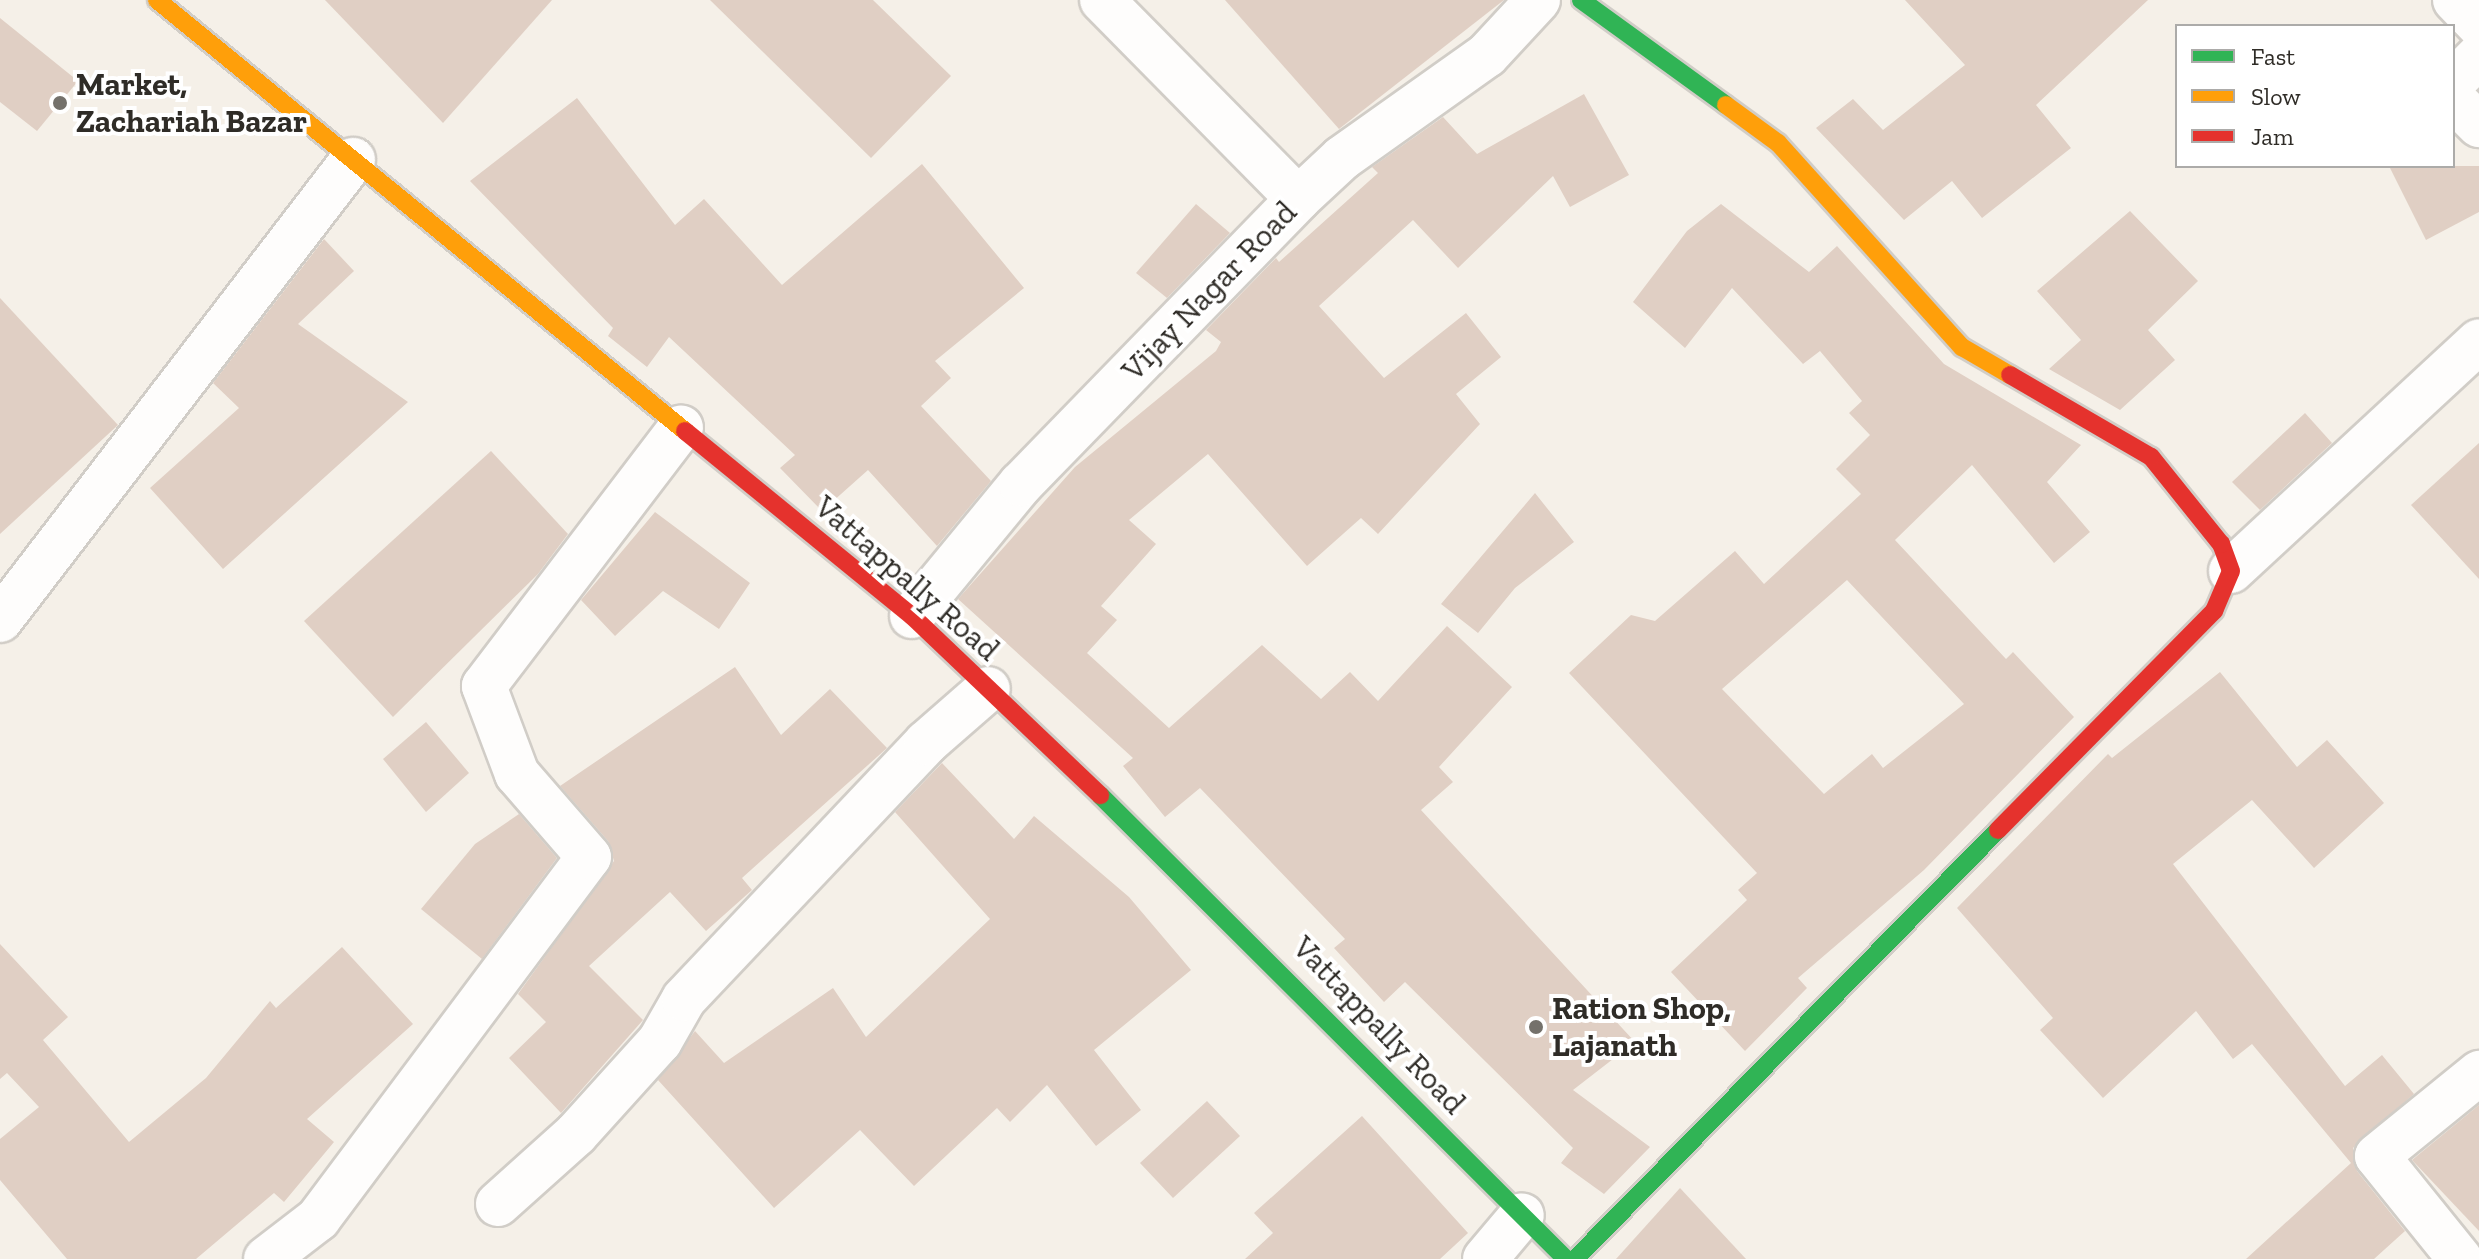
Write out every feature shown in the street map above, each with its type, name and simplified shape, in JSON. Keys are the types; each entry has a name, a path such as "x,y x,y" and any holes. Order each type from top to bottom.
{"main road":[{"name":"Vattappally Road","path":"157,0 912,616 1256,943 1566,1259"},
{"path":"1575,1259 2214,611 2231,571 2221,544 2151,457 1962,347 1778,143 1581,0"}],"street":[{"name":"Vijay Nagar Road","path":"912,616 1021,484 1298,199 1342,158 1487,55 1538,0"},
{"path":"2455,0 2479,25"},
{"path":"1110,3 1298,199"},
{"path":"2455,80 2479,56"},
{"path":"2455,101 2479,125"},
{"path":"0,620 353,160"},
{"path":"2231,571 2479,341"},
{"path":"266,1259 318,1219 589,857 517,774 484,686 681,427"},
{"path":"498,1204 576,1134 660,1041 684,999 926,743 988,689"},
{"path":"2460,1259 2377,1156 2479,1073"},
{"path":"1485,1259 1522,1215"}],"building":[{"path":"325,0 552,0 443,123"},
{"path":"710,0 873,0 951,76 871,158"},
{"path":"1225,0 1504,0 1339,129"},
{"path":"1905,0 2148,0 2036,105 2071,148 1982,218 1952,181 1904,220 1816,128 1853,99 1883,130 1965,65"},
{"path":"0,18 78,81 37,131 0,102"},
{"path":"1584,94 1629,175 1570,207 1553,176 1458,268 1413,220 1319,306 1384,378 1466,313 1501,357 1456,394 1480,424 1378,534 1361,518 1307,566 1208,454 1129,520 1156,544 1101,606 1117,620 1087,653 1169,728 1262,645 1321,699 1350,672 1378,701 1447,626 1512,687 1439,767 1453,782 1421,810 1635,1042 1573,1090 1650,1147 1604,1194 1561,1163 1573,1148 1405,982 1384,1002 1334,948 1345,939 1200,788 1165,817 1123,766 1133,758 958,599 1075,467 1216,351 1221,342 1206,330 1276,258 1279,262 1378,173 1372,167 1443,117 1477,154"},
{"path":"577,98 675,225 704,199 782,285 922,164 1024,288 935,361 951,378 921,406 991,481 937,546 868,470 822,511 780,468 795,455 669,337 647,367 608,336 613,328 470,181"},
{"path":"2479,166 2479,212 2426,240 2390,168"},
{"path":"1196,204 1230,233 1167,298 1136,273"},
{"path":"1721,204 1809,272 1837,246 1944,364 2081,445 2047,482 2090,532 2054,563 1972,465 1895,540 2006,659 2013,652 2074,717 1924,870 1798,978 1807,988 1745,1051 1671,972 1747,900 1738,890 1757,873 1569,673 1631,615 1655,621 1735,551 1764,584 1861,494 1836,469 1870,435 1849,413 1862,401 1820,351 1803,364 1732,288 1685,348 1633,302 1687,231","holes":["1847,580 1964,704 1883,768 1872,754 1824,794 1722,689"]},
{"path":"2130,211 2198,281 2148,330 2175,360 2120,410 2049,369 2081,340 2037,291"},
{"path":"324,239 354,271 298,324 408,402 223,569 150,488 239,408 213,383"},
{"path":"0,298 118,425 0,534"},
{"path":"2305,413 2332,443 2260,510 2232,482"},
{"path":"2479,443 2479,579 2411,505"},
{"path":"491,451 568,534 538,574 393,717 304,621"},
{"path":"1535,493 1574,542 1515,588 1478,633 1441,604"},
{"path":"655,512 750,583 719,629 663,591 615,636 581,600"},
{"path":"735,667 781,735 830,689 887,748 742,878 752,890 706,931 670,892 589,966 643,1020 561,1113 509,1058 546,1022 518,994 614,861 608,841 560,786"},
{"path":"2220,672 2297,767 2327,740 2384,803 2314,868 2252,800 2173,864 2345,1086 2382,1055 2414,1094 2353,1148 2357,1171 2405,1231 2374,1259 2246,1259 2351,1163 2252,1044 2233,1059 2196,1011 2103,1098 2040,1030 2053,1018 1957,908 2108,754 2112,758"},
{"path":"426,722 469,773 426,812 383,759"},
{"path":"942,763 1014,839 1034,816 1129,897 1191,970 1094,1050 1141,1110 1096,1146 1047,1085 1010,1122 997,1108 914,1186 860,1130 774,1208 658,1080 695,1031 724,1063 833,988 866,1037 990,919 895,812"},
{"path":"519,814 557,858 482,959 421,909 475,844"},
{"path":"0,944 68,1017 43,1040 129,1142 206,1078 270,1001 276,1008 342,947 413,1024 307,1119 334,1142 284,1202 274,1193 196,1259 67,1259 0,1180 0,1139 39,1107 7,1073 0,1079"},
{"path":"1207,1101 1240,1136 1173,1198 1140,1163"},
{"path":"2479,1105 2479,1231 2412,1160"},
{"path":"1362,1116 1468,1233 1440,1259 1245,1259 1273,1233 1254,1213"},
{"path":"1680,1188 1746,1259 1616,1259"}],"traffic: fast":[{"path":"1581,0 1726,105"},
{"path":"1100,795 1566,1259"},
{"path":"1575,1259 1998,830"}],"traffic: slow":[{"path":"157,0 685,431"},
{"path":"1726,105 1778,143 1962,347 2010,375"}],"traffic: jam":[{"path":"1998,830 2214,611 2231,571 2221,544 2151,457 2010,375"},
{"path":"685,431 912,616 1100,795"}],"place":[{"name":"Market, Zachariah Bazar","path":"60,103"},
{"name":"Ration Shop, Lajanath","path":"1536,1027"}]}
